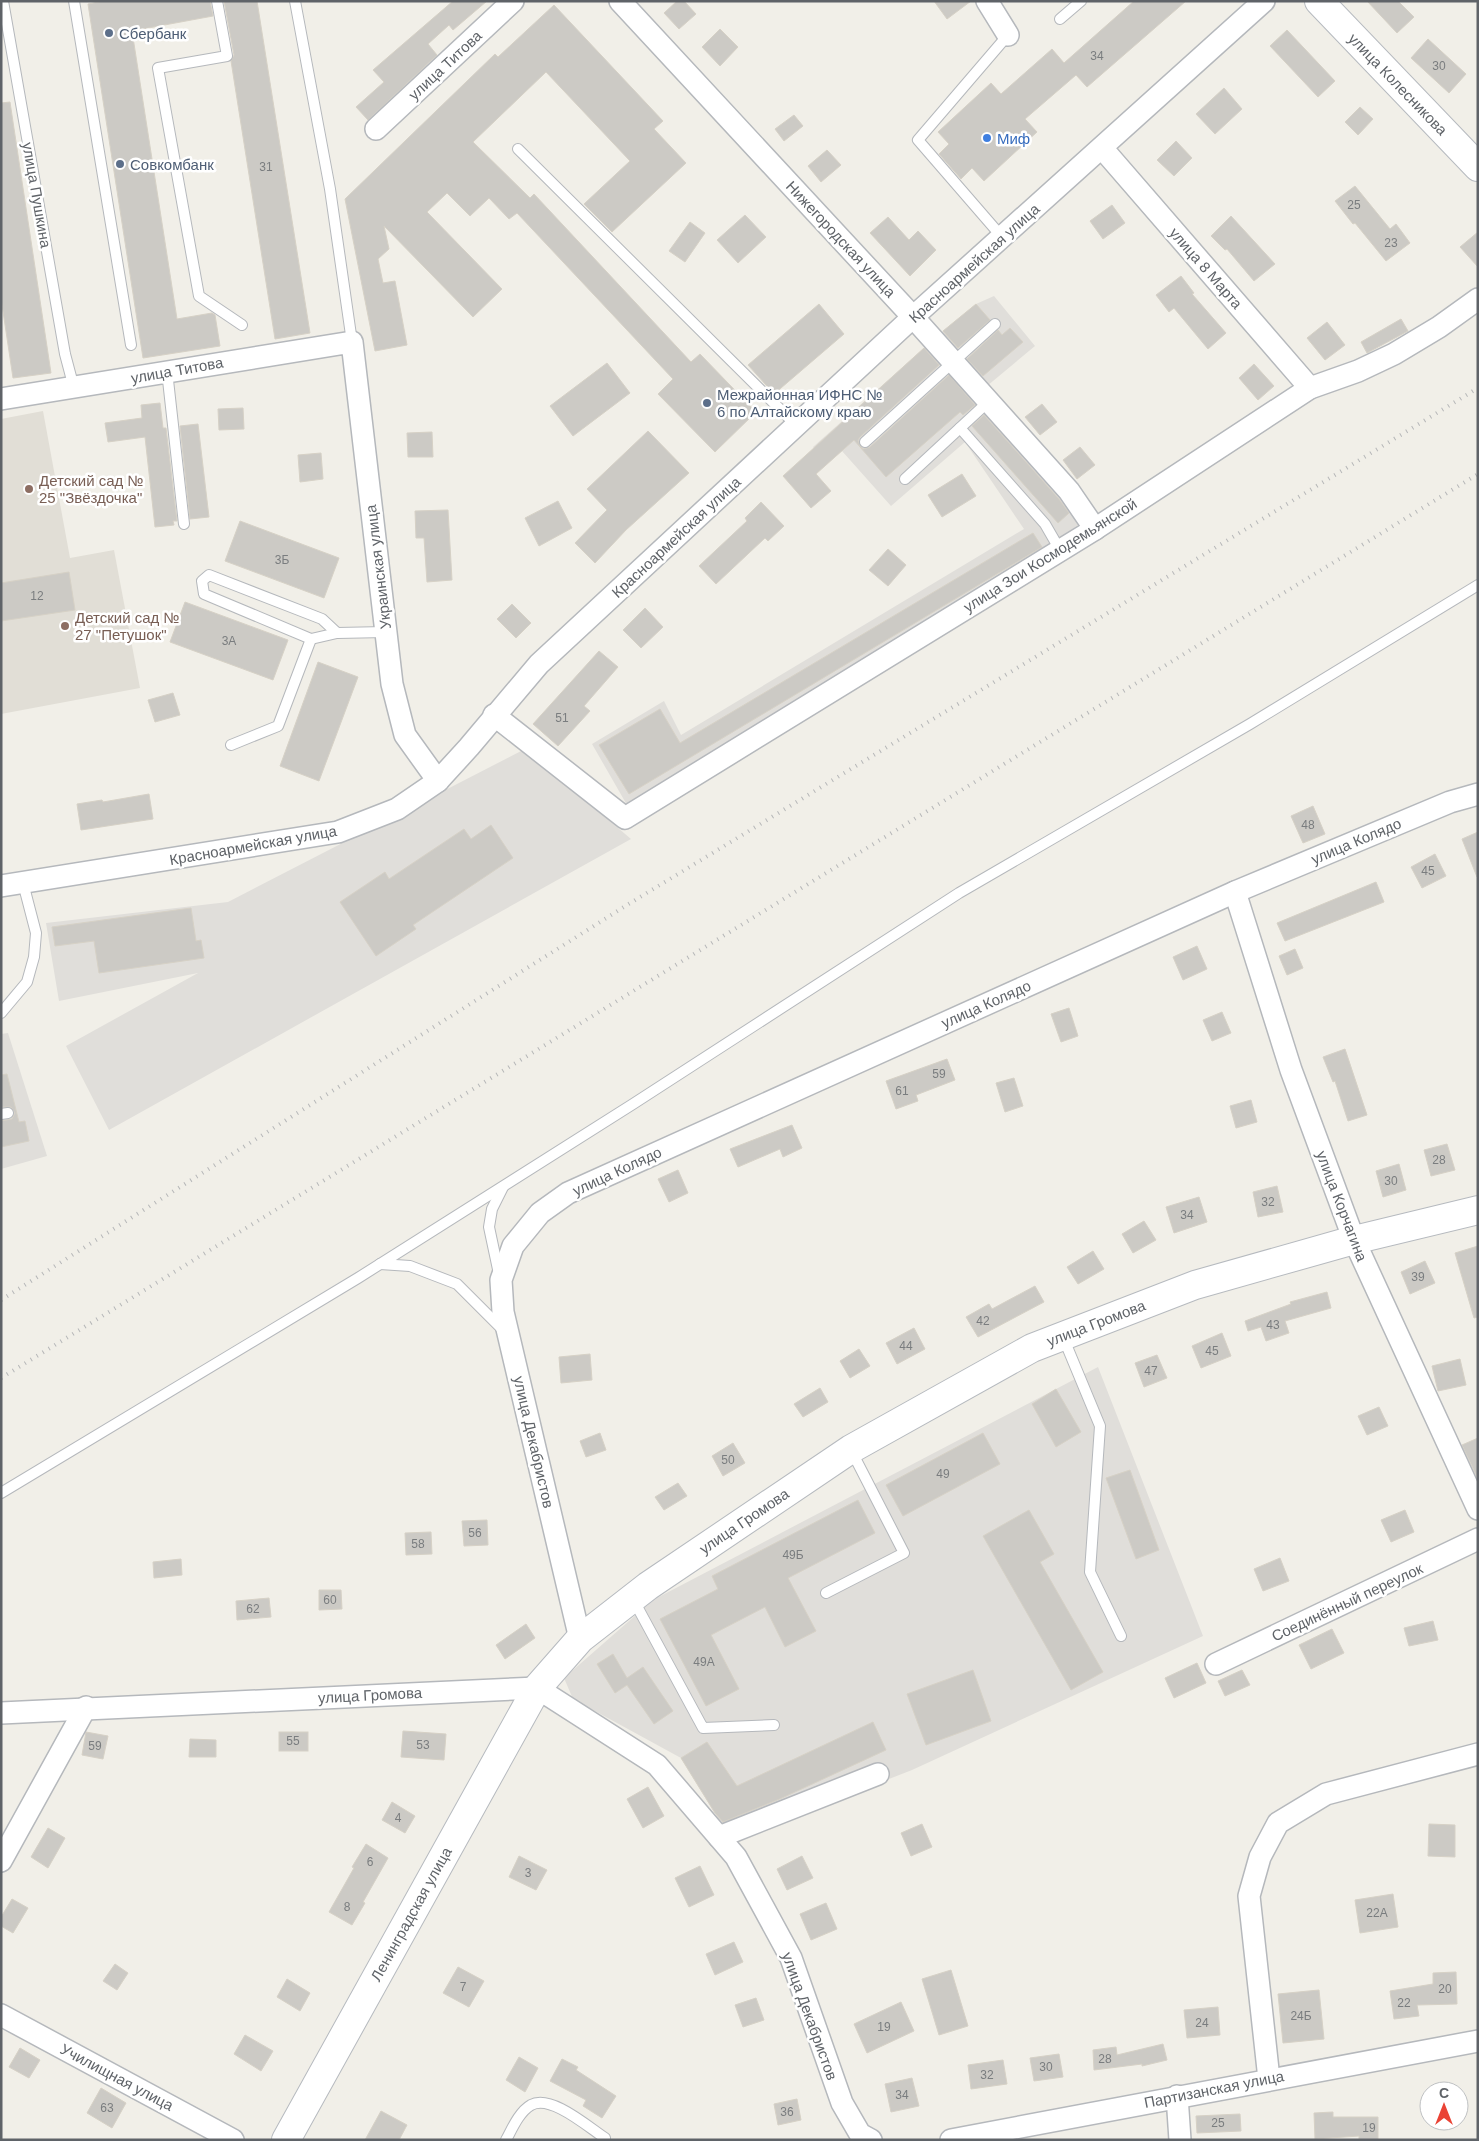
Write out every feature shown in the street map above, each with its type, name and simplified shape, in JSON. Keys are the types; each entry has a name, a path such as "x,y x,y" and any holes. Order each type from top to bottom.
{"street":[{"name":"улица Титова","path":"376,129 513,1"},
{"name":"Нижегородская улица","path":"620,1 913,317 1070,491 1095,529"},
{"path":"987,1 1008,35"},
{"name":"Красноармейская улица","path":"1,886 338,832 397,809 438,781 539,664 913,317 1264,1"},
{"name":"улица Колесникова","path":"1319,1 1478,167"},
{"name":"улица 8 Марта","path":"1102,148 1310,388"},
{"name":"улица Зои Космодемьянской","path":"494,715 625,818 1095,529 1310,388 1358,371 1394,354 1439,327 1478,299"},
{"name":"улица Титова","path":"1,400 167,371 352,342"},
{"name":"Украинская улица","path":"352,342 392,684 405,735 438,781"},
{"name":"улица Колядо","path":"513,1246 540,1213 568,1193 1235,892 1450,802 1478,794"},
{"name":"улица Корчагина","path":"1235,892 1291,1070 1354,1240 1478,1509"},
{"name":"улица Громова","path":"1,1713 537,1688 580,1639 633,1598 851,1449 1032,1348 1195,1285 1354,1240 1478,1210"},
{"name":"улица Декабристов","path":"513,1246 501,1280 503,1312 580,1639"},
{"name":"Соединённый переулок","path":"1216,1664 1478,1539"},
{"name":"улица Декабристов","path":"537,1688 657,1765 736,1857 791,1958 842,2104 860,2134 871,2140"},
{"name":"Ленинградская улица","path":"286,2140 537,1688"},
{"path":"1,1861 86,1708"},
{"path":"1269,2079 1249,1896 1260,1857 1278,1823 1326,1794 1478,1754"},
{"path":"719,1837 878,1774"},
{"name":"Училищная улица","path":"1,2015 232,2140"},
{"name":"Партизанская улица","path":"951,2140 1478,2041"},
{"path":"1178,2096 1180,2140"}],"lane":[{"name":"улица Пушкина","path":"3,1 66,354 74,388"},
{"path":"74,1 131,345"},
{"path":"217,1 227,56 158,68 199,296 242,325"},
{"path":"295,1 330,189 352,342"},
{"path":"1060,19 1081,1"},
{"path":"1002,237 918,140 1008,35"},
{"path":"518,149 796,425"},
{"path":"866,442 995,324"},
{"path":"167,371 184,524"},
{"path":"905,479 988,402"},
{"path":"960,428 1045,524 1060,550"},
{"path":"337,633 322,619 209,575 202,581 204,594 311,639 337,633 386,632"},
{"path":"1,1493 380,1264 959,893 1250,724 1478,585"},
{"path":"231,745 278,726 311,639"},
{"path":"1,1013 27,982 34,957 36,933 23,883"},
{"path":"501,1280 489,1227 492,1209 503,1186"},
{"path":"380,1264 410,1266 457,1284 508,1335"},
{"path":"1062,1336 1100,1426 1090,1572 1121,1636"},
{"path":"826,1593 904,1552 851,1449"},
{"path":"633,1598 703,1728 774,1725"},
{"path":"506,2140 516,2121 530,2106 545,2102 571,2114 605,2138"}],"shaded area":[{"path":"994,296 1035,346 987,386 974,400 1082,522 1046,549 627,805 592,744 664,701 681,735 1024,529 965,442 891,506 842,451 827,464 813,447 942,332 976,304"},
{"name":"Детский сад № 27 \"Петушок\"","path":"43,411 70,558 114,550 140,688 1,714 1,419"},
{"path":"525,749 631,839 109,1130 66,1046 198,973 59,1001 46,923 228,902"},
{"path":"8,1033 47,1156 1,1169 1,1034"},
{"path":"1098,1367 1203,1636 912,1770 756,1831 725,1830 681,1758 573,1699 564,1678 653,1600"}],"building":[{"path":"104,1 210,1 213,16 132,31 177,319 212,313 215,315 220,346 143,358 88,4"},
{"path":"224,1 257,1 310,333 275,339 231,61 234,55"},
{"path":"453,1 487,1 453,30 449,25 428,44 437,55 368,120 356,107 384,82 373,70"},
{"path":"677,1 684,1 696,14 679,29 664,13"},
{"path":"934,1 971,1 947,19"},
{"path":"1134,1 1186,1 1087,87 1076,75 1025,119 1037,132 984,181 972,168 961,179 939,154 949,144 938,132 991,83 1001,94 1052,49 1064,63"},
{"path":"1367,1 1398,1 1414,17 1397,33"},
{"path":"554,5 663,121 654,129 686,163 612,232 584,204 630,161 546,72 473,142 530,198 534,194 691,362 700,354 756,412 715,452 658,394 673,379 517,213 509,219 489,198 470,216 447,193 427,212 502,289 473,317 384,226 389,249 378,259 383,283 395,281 407,345 375,351 345,199 495,54 498,57"},
{"path":"720,29 738,47 720,66 702,47"},
{"path":"1287,30 1335,81 1318,97 1270,46"},
{"path":"1428,39 1466,74 1449,93 1411,58"},
{"path":"1224,88 1242,109 1215,134 1196,114"},
{"path":"10,102 51,373 13,378 1,298 1,103"},
{"path":"1360,107 1373,119 1358,135 1345,122"},
{"path":"794,115 803,126 784,141 775,129"},
{"path":"1176,141 1192,158 1174,176 1157,160"},
{"path":"827,150 841,165 821,182 808,166"},
{"path":"1355,186 1390,229 1396,224 1410,243 1386,261 1335,201"},
{"path":"1112,205 1125,223 1103,239 1090,221"},
{"path":"745,215 766,237 738,263 717,240"},
{"path":"1231,216 1275,264 1254,281 1227,249 1225,250 1211,236"},
{"path":"888,217 909,240 918,231 936,250 910,276 870,233"},
{"path":"690,222 705,233 685,262 669,251"},
{"path":"1478,232 1478,267 1460,247"},
{"path":"1181,276 1194,293 1192,294 1226,333 1208,349 1174,308 1169,312 1156,295"},
{"path":"819,304 844,334 774,394 748,365"},
{"path":"976,304 990,320 958,348 943,331"},
{"path":"1401,319 1408,331 1367,353 1361,342"},
{"path":"1327,322 1345,345 1325,360 1307,338"},
{"path":"1010,328 1023,342 983,376 967,359 998,330 1002,335"},
{"path":"924,348 939,365 860,437 858,440 860,446 863,449 870,447 949,375 975,405 963,415 960,412 886,477 854,440 816,474 831,491 811,508 783,476"},
{"path":"607,363 630,393 573,436 550,406"},
{"path":"1254,364 1274,386 1258,400 1239,378"},
{"path":"160,403 163,428 166,428 177,521 173,521 174,525 155,527 145,437 108,442 105,423 142,418 141,405"},
{"path":"1042,404 1057,422 1040,435 1025,417"},
{"path":"243,408 244,429 219,430 218,409"},
{"path":"984,415 1059,499 1069,513 1058,523 972,426"},
{"path":"198,424 209,517 190,519 180,426"},
{"path":"648,431 689,473 626,530 595,563 575,543 607,510 587,489"},
{"path":"432,432 433,457 408,457 407,433"},
{"path":"1080,447 1095,465 1077,479 1063,460"},
{"path":"321,453 323,479 300,482 298,455"},
{"path":"962,474 976,496 942,517 928,495"},
{"path":"558,501 572,528 539,546 525,518"},
{"path":"761,502 784,526 768,541 765,538 716,584 699,566 747,521 745,518"},
{"path":"448,510 452,580 427,582 424,538 416,538 415,511"},
{"path":"240,521 339,558 324,598 225,561"},
{"path":"1033,533 1042,547 629,794 599,745 660,709 680,743"},
{"path":"888,549 906,565 888,586 869,570"},
{"path":"69,572 75,610 1,621 1,583"},
{"path":"185,602 288,640 273,680 170,642"},
{"path":"512,604 531,623 516,638 497,619"},
{"path":"645,608 663,627 641,648 623,630"},
{"path":"599,651 618,667 584,706 590,711 558,746 533,724"},
{"path":"318,662 358,677 319,781 280,766"},
{"path":"173,693 180,715 155,722 148,700"},
{"path":"149,794 153,819 81,830 77,804 102,800 103,802"},
{"path":"1313,806 1325,834 1303,843 1291,816"},
{"path":"491,825 513,858 413,925 416,929 376,956 340,902 385,872 389,879 464,829 471,839"},
{"path":"1478,832 1478,877 1477,877 1462,839"},
{"path":"1435,854 1446,876 1422,888 1411,867"},
{"path":"1376,882 1384,902 1285,941 1277,923"},
{"path":"191,908 196,941 201,940 204,958 99,973 94,941 55,946 52,927"},
{"path":"1197,946 1207,969 1183,980 1173,957"},
{"path":"1295,949 1303,968 1287,975 1279,956"},
{"path":"1069,1008 1078,1036 1061,1042 1051,1014"},
{"path":"1222,1012 1231,1033 1212,1041 1203,1020"},
{"path":"1345,1049 1367,1115 1348,1121 1335,1081 1333,1082 1323,1057"},
{"path":"947,1059 955,1080 916,1095 918,1101 896,1109 886,1081"},
{"path":"7,1074 19,1122 25,1121 29,1141 1,1147 1,1121 12,1119 15,1113 11,1107 1,1107 1,1075"},
{"path":"1014,1078 1023,1106 1005,1112 996,1083"},
{"path":"1251,1100 1257,1122 1236,1128 1230,1106"},
{"path":"792,1125 802,1148 783,1157 780,1149 738,1167 730,1149"},
{"path":"1447,1144 1455,1170 1431,1176 1424,1150"},
{"path":"1399,1164 1406,1190 1383,1197 1376,1171"},
{"path":"678,1170 688,1193 669,1202 658,1179"},
{"path":"1277,1186 1283,1212 1258,1217 1253,1192"},
{"path":"1199,1197 1207,1222 1174,1233 1166,1207"},
{"path":"1144,1221 1156,1240 1133,1253 1122,1234"},
{"path":"1478,1246 1478,1317 1474,1318 1455,1253"},
{"path":"1093,1251 1104,1269 1078,1284 1067,1267"},
{"path":"1425,1261 1435,1283 1410,1294 1401,1272"},
{"path":"1035,1286 1044,1302 978,1337 966,1317 989,1304 992,1309"},
{"path":"1327,1292 1331,1308 1285,1321 1289,1333 1266,1341 1261,1327 1248,1331 1245,1321 1291,1304 1290,1302"},
{"path":"914,1328 925,1349 897,1364 886,1343"},
{"path":"1222,1333 1231,1356 1201,1368 1192,1346"},
{"path":"859,1349 870,1366 850,1378 840,1361"},
{"path":"590,1354 592,1380 561,1383 559,1357"},
{"path":"1157,1355 1167,1378 1144,1387 1135,1363"},
{"path":"1460,1359 1466,1385 1438,1391 1432,1366"},
{"path":"820,1388 828,1402 803,1417 794,1404"},
{"path":"1056,1389 1081,1432 1056,1447 1032,1404"},
{"path":"1379,1407 1388,1426 1367,1435 1358,1416"},
{"path":"600,1433 606,1450 586,1457 580,1441"},
{"path":"983,1433 1000,1464 903,1516 886,1485"},
{"path":"1478,1438 1478,1479 1462,1445"},
{"path":"733,1443 745,1463 723,1476 712,1456"},
{"path":"1130,1470 1159,1550 1136,1559 1106,1478"},
{"path":"678,1483 687,1496 664,1510 655,1497"},
{"path":"858,1500 875,1533 788,1578 816,1631 785,1647 765,1607 711,1635 739,1689 706,1706 660,1619 718,1589 712,1576"},
{"path":"1029,1510 1054,1554 1040,1562 1103,1672 1071,1690 983,1536"},
{"path":"1405,1510 1414,1532 1391,1542 1381,1520"},
{"path":"487,1520 488,1545 464,1546 462,1521"},
{"path":"431,1532 432,1554 406,1555 405,1533"},
{"path":"1280,1558 1289,1581 1263,1591 1254,1569"},
{"path":"181,1559 182,1575 154,1578 153,1562"},
{"path":"319,1590 341,1590 342,1609 319,1610"},
{"path":"269,1598 271,1617 237,1620 236,1601"},
{"path":"1433,1621 1438,1640 1409,1646 1404,1628"},
{"path":"526,1624 535,1638 505,1659 496,1645"},
{"path":"1332,1629 1344,1653 1311,1669 1299,1645"},
{"path":"613,1654 627,1678 643,1667 673,1711 654,1724 627,1685 615,1693 597,1664"},
{"path":"1197,1663 1206,1683 1174,1698 1165,1678"},
{"path":"973,1670 991,1721 926,1745 907,1694"},
{"path":"1242,1670 1250,1685 1225,1696 1218,1681"},
{"path":"873,1722 886,1750 782,1798 723,1822 715,1813 681,1758 707,1742 737,1786"},
{"path":"403,1731 446,1734 444,1760 401,1757"},
{"path":"86,1732 108,1736 103,1759 82,1755"},
{"path":"279,1732 308,1732 308,1751 279,1751"},
{"path":"190,1739 216,1740 216,1757 189,1757"},
{"path":"648,1787 664,1816 643,1828 627,1799"},
{"path":"392,1802 415,1816 405,1833 382,1820"},
{"path":"922,1824 932,1847 911,1856 901,1833"},
{"path":"1429,1824 1455,1825 1455,1857 1428,1856"},
{"path":"48,1828 65,1838 48,1868 31,1857"},
{"path":"366,1844 388,1858 352,1925 329,1912"},
{"path":"519,1856 547,1870 536,1890 509,1877"},
{"path":"802,1856 813,1878 787,1890 777,1869"},
{"path":"700,1866 714,1895 689,1907 675,1878"},
{"path":"1393,1894 1398,1927 1360,1933 1355,1900"},
{"path":"12,1899 28,1908 13,1933 1,1926 1,1917"},
{"path":"826,1903 837,1929 811,1940 800,1914"},
{"path":"734,1942 743,1962 715,1975 706,1954"},
{"path":"115,1964 128,1973 117,1990 103,1981"},
{"path":"458,1967 484,1981 469,2007 443,1993"},
{"path":"951,1970 968,2026 939,2035 922,1979"},
{"path":"1456,1972 1457,2004 1417,2005 1419,2016 1394,2019 1390,1991 1433,1984 1433,1973"},
{"path":"287,1979 310,1993 300,2011 277,1997"},
{"path":"1319,1990 1324,2039 1283,2043 1278,1994"},
{"path":"756,1998 764,2020 743,2027 735,2005"},
{"path":"901,2002 914,2031 867,2053 854,2024"},
{"path":"1218,2007 1220,2035 1187,2038 1184,2010"},
{"path":"245,2035 273,2051 261,2071 234,2054"},
{"path":"1163,2044 1167,2060 1142,2066 1142,2064 1094,2070 1093,2050 1116,2047 1117,2055"},
{"path":"20,2048 40,2060 29,2078 9,2067"},
{"path":"1059,2054 1063,2077 1034,2081 1030,2058"},
{"path":"519,2057 538,2068 525,2092 506,2080"},
{"path":"562,2059 578,2067 576,2070 616,2096 602,2118 583,2106 586,2100 550,2081"},
{"path":"1003,2060 1007,2084 971,2089 968,2065"},
{"path":"912,2078 919,2106 891,2112 885,2084"},
{"path":"101,2088 126,2103 112,2128 87,2113"},
{"path":"797,2099 801,2120 778,2125 774,2104"},
{"path":"381,2111 407,2125 399,2140 365,2140"},
{"path":"1333,2112 1333,2117 1378,2117 1378,2140 1359,2140 1359,2136 1315,2139 1314,2113"},
{"path":"1240,2114 1241,2131 1197,2133 1196,2116"}],"railway":[{"path":"1,1300 627,905 1478,388"},
{"path":"1,1378 1478,474"}],"place":[{"name":"Сбербанк","path":"109,33"},
{"name":"Миф","path":"987,138"},
{"name":"Совкомбанк","path":"120,164"},
{"name":"Межрайонная ИФНС № 6 по Алтайскому краю","path":"707,403"},
{"name":"Детский сад № 25 \"Звёздочка\"","path":"29,489"},
{"name":"Детский сад № 27 \"Петушок\"","path":"65,626"}]}
